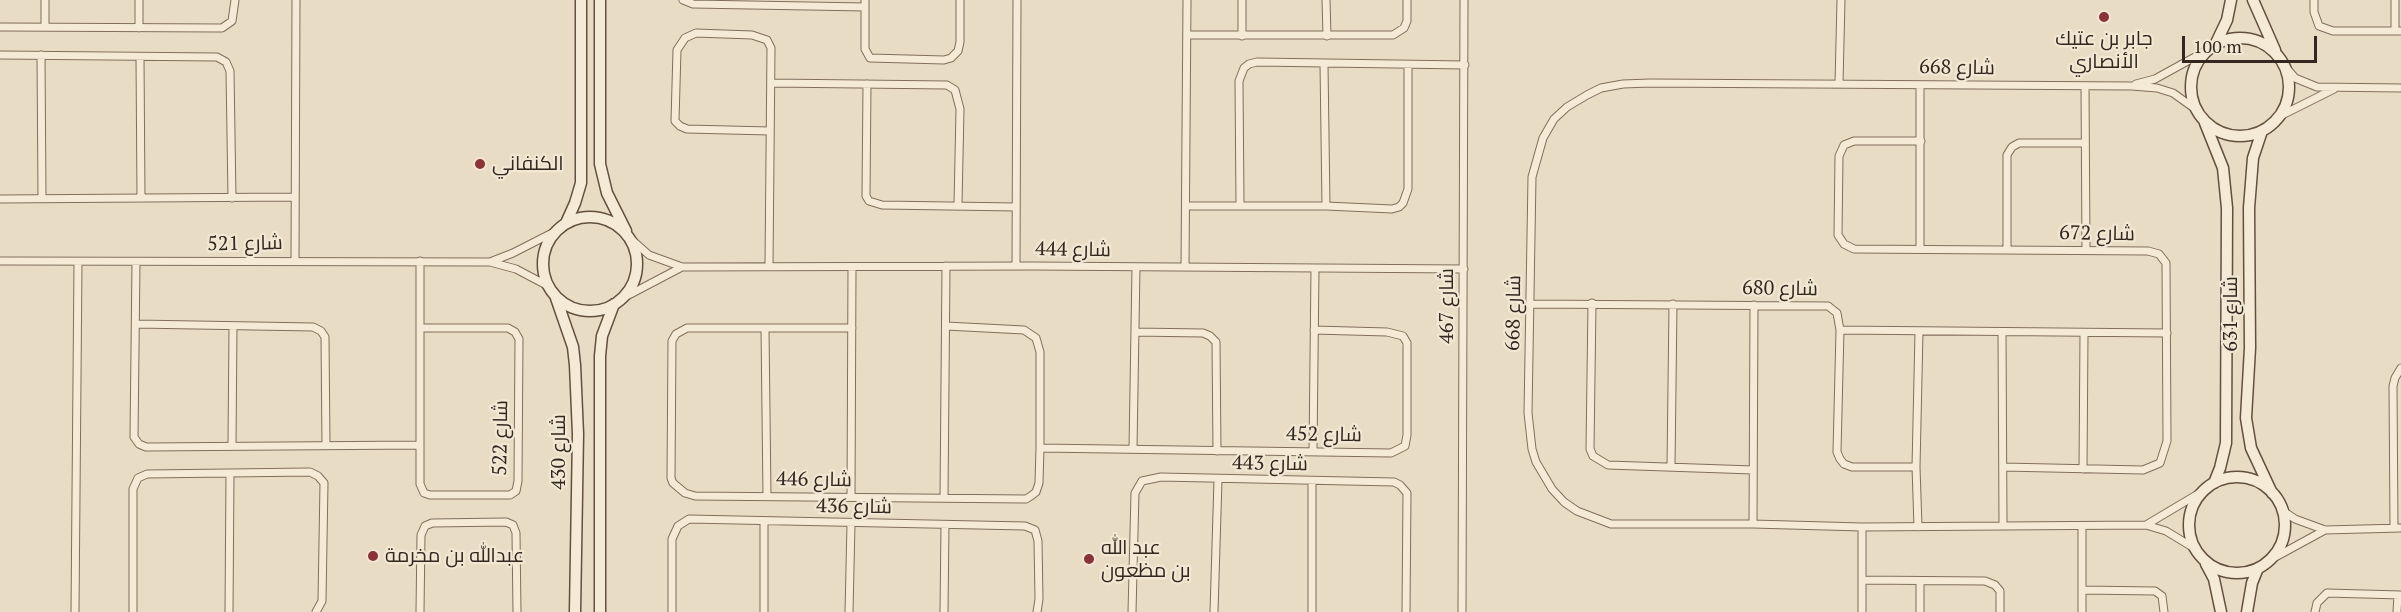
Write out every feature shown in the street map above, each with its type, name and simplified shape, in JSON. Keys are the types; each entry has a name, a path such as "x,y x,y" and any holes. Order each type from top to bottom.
{"main road":[{"path":"581,0 581,183 575,203 562,227 546,247 543,268 553,291 570,306 597,310 618,301 630,290 637,270 635,249 607,193 600,164 600,0"},
{"path":"2216,44 2228,20 2231,0"},
{"path":"2253,0 2284,65 2289,82 2288,100 2280,116 2262,131 2248,136 2232,136 2218,132 2205,123 2194,108 2190,88 2193,69 2204,52 2232,38 2249,39 2265,45 2278,55"},
{"name":"شارع 631","path":"2205,123 2223,168 2227,208 2226,443 2214,483"},
{"name":"شارع 631","path":"2262,131 2253,158 2249,208 2250,348 2246,418 2251,448 2272,493"},
{"path":"562,227 580,218 604,219 618,226 630,238"},
{"name":"شارع 430","path":"553,291 573,347 575,365 578,434 575,612"},
{"name":"شارع 430","path":"600,612 600,356 602,336 618,301"},
{"path":"2229,478 2244,478 2259,483 2272,493 2279,503 2285,523 2281,543 2270,560 2258,568 2230,573 2212,567 2194,548 2188,523 2193,506 2203,491 2214,483 2229,478"},
{"path":"2205,561 2214,579 2222,612"},
{"path":"2247,612 2252,583 2258,568"}],"street":[{"path":"45,0 45,27"},
{"path":"139,0 139,28"},
{"path":"0,27 222,28 232,21 235,0"},
{"path":"295,260 296,0"},
{"path":"683,0 693,4 865,3 865,49 870,58 944,60 951,58 958,51 960,0"},
{"path":"1016,266 1017,0"},
{"path":"1185,267 1187,0"},
{"path":"1242,0 1242,36"},
{"path":"1326,0 1327,36"},
{"path":"1187,35 1393,35 1404,28 1407,21 1407,0"},
{"name":"شارع 467","path":"1462,612 1464,0"},
{"path":"1839,83 1841,0"},
{"path":"2314,0 2316,20 2319,26 2333,32 2398,31 2395,0"},
{"path":"770,131 687,129 675,121 677,50 685,38 696,33 761,37 767,40 771,48 770,266"},
{"name":"شارع 668","path":"2132,86 2155,79 2204,52"},
{"path":"0,55 218,57 226,62 230,71 232,198"},
{"path":"41,55 42,198"},
{"path":"140,57 141,198"},
{"path":"1240,205 1239,81 1244,68 1257,62 1465,65"},
{"path":"1324,64 1326,206"},
{"path":"1186,206 1326,206 1392,209 1403,203 1408,189 1408,65"},
{"path":"2284,65 2295,78 2317,87 2401,88"},
{"path":"772,83 939,84 947,85 955,90 960,109 958,206"},
{"name":"شارع 668","path":"2194,108 2173,93 2157,88 2132,86 1839,83 1623,84 1601,88 1567,107 1554,119 1543,138 1532,177 1528,413 1532,449 1542,474 1564,502 1577,511 1611,524 1862,527 2146,525 2166,531 2194,548"},
{"path":"867,84 866,190 869,201 882,205 1016,207"},
{"path":"1920,85 1922,141 1920,249"},
{"path":"2085,86 2086,250"},
{"path":"2280,116 2336,88"},
{"name":"شارع 672","path":"1922,141 1854,141 1844,145 1839,156 1838,235 1844,244 1854,249 2154,252 2163,257 2166,263 2166,441 2160,463 2143,470 2003,467"},
{"path":"2007,250 2007,155 2012,147 2019,143 2085,143"},
{"path":"0,199 294,197"},
{"name":"شارع 521","path":"490,262 513,253 562,227"},
{"name":"شارع 444","path":"630,238 649,255 682,267 1016,266 1464,270"},
{"name":"شارع 521","path":"0,261 490,262 516,269 553,291"},
{"name":"شارع 522","path":"420,261 420,484 424,493 430,495 510,495 516,491 518,481 519,339 515,332 508,328 421,328"},
{"path":"75,612 78,262"},
{"path":"136,262 134,437 139,444 146,447 420,445"},
{"path":"944,498 946,266"},
{"name":"شارع 444","path":"618,301 682,267"},
{"path":"851,497 852,267"},
{"path":"1133,449 1136,267"},
{"path":"1313,451 1315,268"},
{"path":"1592,303 1590,449 1593,456 1602,464 1608,465 1753,470"},
{"name":"شارع 680","path":"1531,304 1828,306 1837,313 1840,330"},
{"path":"1671,467 1673,304"},
{"path":"1753,524 1754,305"},
{"path":"137,324 313,327 321,331 325,337 326,445"},
{"name":"شارع 446","path":"852,328 687,328 676,334 672,341 671,478 678,488 696,496 1026,499 1031,496 1036,492 1039,483 1040,352 1036,338 1024,330 946,326"},
{"path":"232,445 233,327"},
{"path":"765,329 767,496"},
{"name":"شارع 452","path":"1040,448 1391,453 1405,446 1407,343 1403,336 1387,332 1314,330"},
{"path":"1916,467 1852,467 1844,464 1840,459 1837,452 1840,330 2167,333"},
{"path":"1918,527 1916,467 1919,332"},
{"path":"1135,333 1203,333 1216,342 1216,451"},
{"path":"2002,333 2003,525"},
{"path":"2083,469 2084,334"},
{"path":"2279,503 2286,513 2295,519 2325,530 2398,528 2398,473 2393,386 2401,368"},
{"path":"133,612 133,489 138,478 147,474 310,472 324,483 322,601 316,612"},
{"path":"230,474 230,612"},
{"name":"شارع 443","path":"1132,612 1133,501 1142,482 1161,477 1394,482 1400,485 1407,493 1406,612"},
{"path":"1214,612 1218,480"},
{"path":"1312,482 1312,612"},
{"name":"شارع 668","path":"2146,525 2203,491"},
{"name":"شارع 436","path":"672,612 672,539 678,526 689,519 1025,526 1035,531 1038,541 1037,612"},
{"path":"420,612 421,535 425,526 432,523 506,522 513,525 516,533 517,612"},
{"path":"764,522 764,612"},
{"path":"849,612 851,524"},
{"path":"944,612 945,525"},
{"path":"1862,527 1862,612"},
{"path":"2082,527 2082,612"},
{"path":"2270,560 2325,530"},
{"path":"1862,580 1991,583 2000,591 2000,612"},
{"path":"1920,581 1920,612"},
{"path":"2082,590 2155,591 2162,596 2164,612"},
{"path":"2315,612 2317,603 2327,593 2399,595 2397,612"}],"place":[{"name":"جابر بن عتيك الأنصاري","path":"2104,17"},
{"name":"الكنفاني","path":"480,164"},
{"name":"عبدالله بن مخرمة","path":"373,556"},
{"name":"عبد الله بن مظعون","path":"1089,559"}]}
